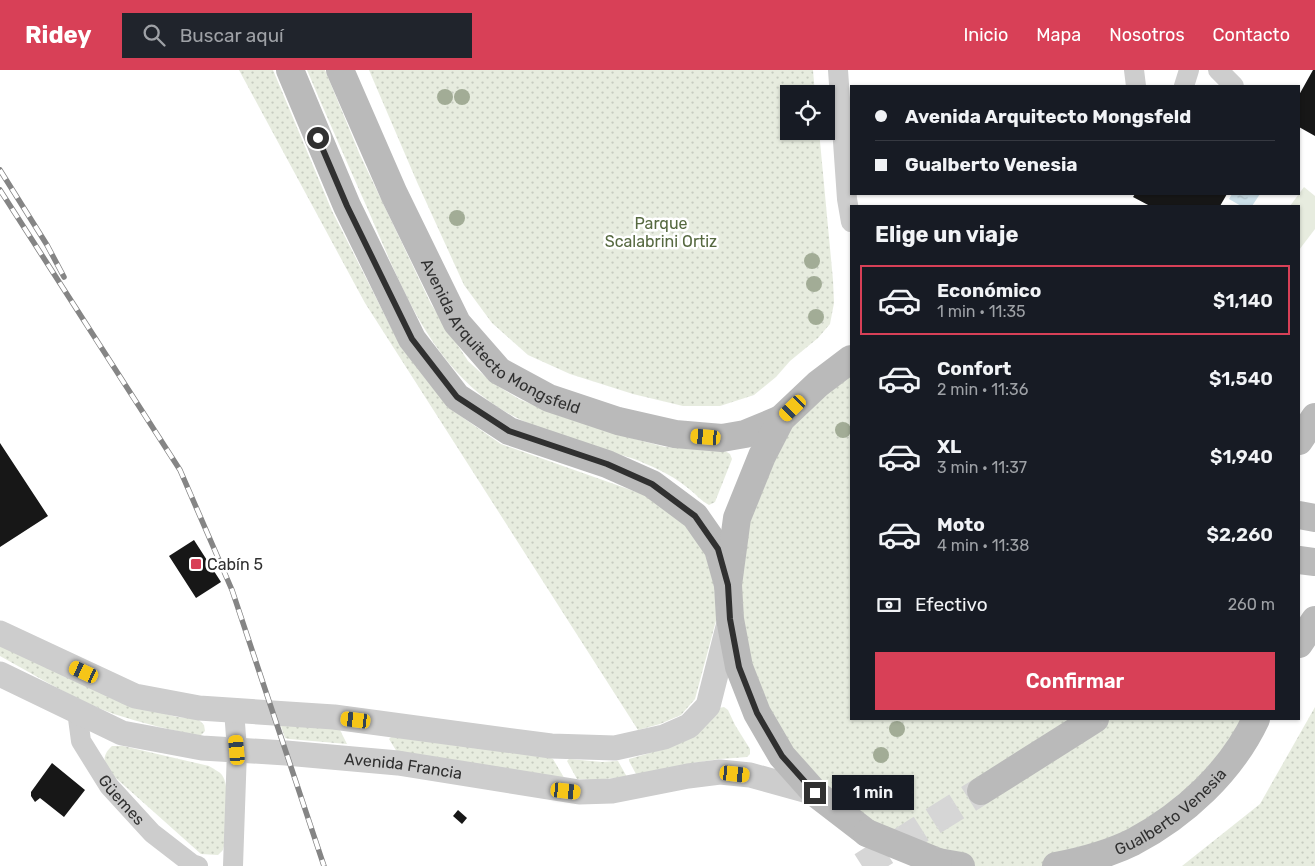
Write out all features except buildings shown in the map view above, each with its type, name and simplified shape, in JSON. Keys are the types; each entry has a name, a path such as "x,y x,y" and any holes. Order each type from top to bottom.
{"main road":[{"path":"290,70 347,206 412,339 457,397 509,431 607,464 652,484 695,516 718,549 728,585"},
{"name":"Avenida Arquitecto Mongsfeld","path":"340,70 394,194 458,323 499,371 549,398 618,421 675,434 722,438 745,434 781,419"},
{"path":"850,360 818,384 781,419 762,456 737,518 728,585 730,619 739,667 757,713 782,756 815,793 867,833 950,864"},
{"path":"1300,404 1315,400"},
{"path":"1300,440 1315,417"},
{"path":"1300,515 1315,518"},
{"path":"1300,560 1315,562"},
{"path":"1300,642 1315,620"},
{"path":"981,791 1092,720"},
{"name":"Gualberto Venesia","path":"1074,864 1132,842 1177,814 1216,778 1248,735 1256,720"}],"street":[{"path":"838,70 847,198 850,216"},
{"path":"1134,70 1136,85"},
{"path":"1184,85 1189,70"},
{"path":"1218,70 1233,85"},
{"path":"0,632 134,696 199,708 349,719 551,746 615,748 664,737 689,726 708,706 730,619"},
{"name":"Avenida Francia","path":"0,674 122,733 202,748 398,763 579,792 612,791 688,776 720,772 750,775 815,793"},
{"path":"233,866 237,750 234,710"},
{"name":"Güemes","path":"77,711 81,741 108,786 152,834 192,864 198,866"}],"green space":[{"path":"239,70 273,70 332,211 401,347 449,408 501,444 645,495 685,524 706,555 715,589 717,617 695,699 681,715 660,724 638,730 365,303"},
{"path":"307,70 325,70 360,155 431,304 468,361 490,381 519,399 560,416 665,447 725,451 730,454 732,459 715,502 709,505 703,502 674,478 642,462 549,432 518,418 489,401 467,383 431,339 404,290"},
{"name":"Parque Scalabrini Ortiz","path":"369,70 813,70 814,85 780,85 780,140 820,140 833,280 834,303 830,324 818,338 754,395 720,406 683,406 633,394 570,374 528,355 492,323 464,285"},
{"path":"1304,187 1315,196 1315,229 1300,249 1300,205 1291,205 1300,195"},
{"path":"850,360 850,720 1255,720 1177,814 1056,866 961,866 815,793 739,667 737,518 818,384"},
{"path":"0,642 128,704 177,717 198,719 204,725 205,731 200,736 189,734 114,714 99,708 70,695 0,656"},
{"path":"724,707 728,710 750,749 750,754 747,757 693,763 640,775 636,774 629,759 660,750 719,708"},
{"path":"1315,707 1315,866 1182,866 1260,804"},
{"path":"281,726 334,727 340,730 347,744 285,738"},
{"path":"392,736 548,757 553,759 566,781 397,752 389,739"},
{"path":"112,746 123,746 209,766 221,774 225,781 227,798 223,850 218,855 201,854 108,771 105,758"},
{"path":"569,759 602,762 618,761 627,777 594,780 577,779 567,761"}],"water":[{"path":"1231,195 1259,195 1253,205 1239,205 1229,199"}],"tunnel":[{"path":"862,866 981,791"}],"railway":[{"path":"0,170 47,245 64,277"},
{"path":"0,190 180,470 232,590 324,866"}],"place":[{"name":"Cabín 5","path":"196,564"}],"route":[{"path":"318,138 347,206 412,339 457,397 509,431 607,464 652,484 695,516 718,549 728,585 730,619 739,667 757,713 782,756 815,793"}]}
